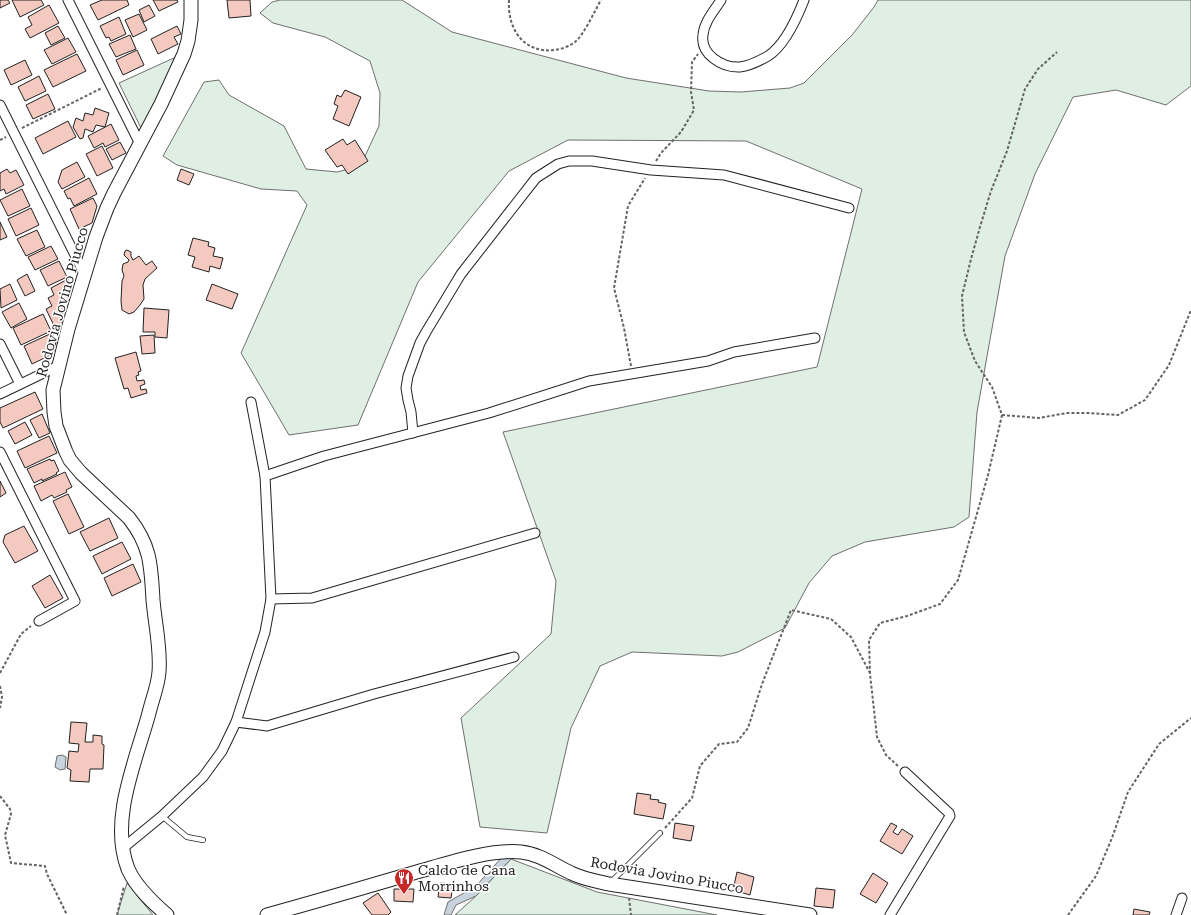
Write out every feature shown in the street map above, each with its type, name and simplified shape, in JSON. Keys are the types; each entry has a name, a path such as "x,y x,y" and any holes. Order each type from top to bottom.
{"main road":[{"name":"Rodovia Jovino Piucco","path":"167,915 142,891 128,869 123,848 121,828 124,801 159,673 158,636 152,571 146,548 134,525 81,473 70,460 56,426 53,390 68,329 107,208 161,104 184,54 188,41 191,20 191,0"},
{"name":"Rodovia Jovino Piucco","path":"267,915 449,863 489,854 506,852 521,852 535,855 586,879 609,884 810,915"}],"street":[{"path":"68,0 140,144"},
{"path":"721,0 705,25 702,36 704,45 708,53 719,63 740,67 756,62 769,55 783,40 797,17 804,0"},
{"path":"0,105 85,275"},
{"path":"413,433 412,412 406,388 408,376 420,343 461,274 536,178 558,164 569,161 592,161 651,170 724,175 849,208"},
{"path":"265,476 324,456 489,412 588,381 708,361 734,352 815,338"},
{"path":"0,344 20,384"},
{"path":"0,394 58,366"},
{"path":"123,848 162,816 203,777 222,751 236,722 265,632 271,599 265,476 251,402"},
{"path":"0,452 75,601 39,621"},
{"path":"271,599 312,598 535,533"},
{"path":"236,722 267,726 374,694 514,657"},
{"path":"890,915 950,816 949,813 905,772"},
{"path":"1176,915 1182,898"}],"lane":[{"path":"162,816 187,837 203,840"},
{"path":"609,884 614,877 660,833"}],"path":[{"path":"509,0 513,28 519,38 538,50 549,51 561,49 575,42 601,0"},
{"path":"633,373 614,288 628,206 661,152 681,132 694,110 691,92 692,62 704,45"},
{"path":"905,772 886,755 877,737 870,674 869,640 880,623 907,616 940,604 958,580 988,474 1002,415 992,387 976,361 964,332 962,296 978,234 991,191 1007,151 1024,89 1038,69 1057,52"},
{"path":"0,140 110,84"},
{"path":"1002,415 1038,418 1067,413 1118,415 1145,400 1169,365 1191,310"},
{"path":"660,833 692,798 700,766 720,744 737,742 748,728 762,684 790,610 831,619 851,637 870,674"},
{"path":"0,673 20,634 39,621"},
{"path":"0,686 2,697 0,708"},
{"path":"1068,915 1096,876 1112,838 1128,792 1159,744 1191,718"},
{"path":"0,796 10,809 11,814 5,835 10,863 45,866 47,874 67,915"},
{"path":"117,915 128,869"},
{"path":"628,887 631,915"}],"green space":[{"path":"280,0 402,0 452,32 626,78 709,91 741,92 790,88 804,83 852,35 878,0 1191,0 1191,86 1166,105 1116,90 1073,97 1035,174 1005,256 977,412 969,517 954,527 865,542 832,556 809,583 785,628 738,652 722,656 632,652 600,666 571,728 547,833 480,827 461,718 551,634 556,581 503,432 817,367 862,189 746,141 568,140 509,171 418,282 358,425 289,435 241,353 307,205 297,191 261,189 177,165 163,156 204,82 219,80 229,95 284,126 306,169 337,172 353,168 365,156 379,126 380,93 370,61 325,37 273,23 260,13 272,2"},
{"path":"176,57 170,72 141,128 119,83"},
{"path":"511,859 597,892 717,915 455,915 476,896"},
{"path":"127,883 153,915 117,915"}],"shaded area":[{"path":"62,755 66,757 65,769 60,770 55,767 57,756"},
{"path":"503,856 511,859 476,896 456,905 451,915 444,915 448,902 476,886"}],"building":[{"path":"0,0 8,0 10,3 0,8"},
{"path":"12,0 41,0 44,5 20,17"},
{"path":"102,0 127,0 129,5 98,20 90,5"},
{"path":"153,0 177,0 178,2 159,11"},
{"path":"227,0 250,0 251,16 229,18"},
{"path":"49,5 59,23 30,38 25,29 32,25 28,17"},
{"path":"149,5 155,16 144,22 139,10"},
{"path":"139,14 147,30 133,37 125,20"},
{"path":"119,17 126,34 111,41 109,37 106,38 100,26"},
{"path":"58,26 65,38 51,45 45,33"},
{"path":"177,26 181,34 174,37 178,44 158,54 151,39"},
{"path":"130,35 136,49 116,57 109,44"},
{"path":"68,38 76,52 52,64 44,50"},
{"path":"137,50 144,65 123,75 116,60"},
{"path":"77,54 86,71 53,87 44,70"},
{"path":"25,60 32,75 11,85 4,70"},
{"path":"39,76 46,91 25,101 18,87"},
{"path":"345,90 361,97 349,126 333,119 338,106 334,104 337,95 341,97"},
{"path":"48,94 55,109 33,119 26,105"},
{"path":"95,108 109,113 105,127 96,125 93,132 85,129 83,138 80,139 73,127 76,118 83,121 85,113 93,115"},
{"path":"68,121 76,137 43,154 35,138"},
{"path":"111,124 119,140 105,147 103,143 94,148 88,136"},
{"path":"343,139 347,145 355,140 368,161 348,174 342,165 337,167 325,150"},
{"path":"120,142 126,153 112,160 106,149"},
{"path":"102,146 113,168 97,176 86,154"},
{"path":"77,162 85,177 62,189 58,182 62,170"},
{"path":"7,169 10,173 16,170 24,185 6,194 4,189 0,191 0,173"},
{"path":"181,169 194,174 189,185 177,180"},
{"path":"89,178 97,194 74,206 64,191"},
{"path":"22,189 30,206 8,216 0,200"},
{"path":"93,198 97,206 92,223 79,229 70,209"},
{"path":"31,208 39,225 16,236 8,219"},
{"path":"0,222 7,237 0,240"},
{"path":"37,230 45,247 26,256 17,239"},
{"path":"193,238 209,242 208,246 215,248 213,256 223,258 220,269 210,266 209,272 192,267 195,257 188,255"},
{"path":"51,246 58,259 35,270 28,257"},
{"path":"127,250 131,252 133,260 139,256 146,265 152,261 157,268 145,279 143,285 144,299 134,312 129,314 122,310 121,301 122,281 124,276 122,270 123,264 129,260 124,255 125,251"},
{"path":"59,261 67,277 48,286 40,270"},
{"path":"27,274 35,291 25,296 17,280"},
{"path":"68,279 73,290 66,294 70,300 62,304 66,311 60,315 65,323 55,328 46,309 52,306 48,298 54,295 51,288"},
{"path":"10,284 17,300 1,308 0,289"},
{"path":"212,284 238,294 232,309 206,300"},
{"path":"19,303 27,319 11,328 2,312"},
{"path":"144,308 169,310 167,338 155,337 155,332 143,332"},
{"path":"43,314 51,331 21,345 13,328"},
{"path":"52,333 56,342 53,354 32,364 24,346"},
{"path":"154,335 155,353 142,354 140,336"},
{"path":"136,352 141,371 138,372 139,375 136,376 137,381 144,380 145,384 140,386 141,390 146,389 147,393 131,398 128,388 124,389 115,358"},
{"path":"35,392 43,409 3,428 0,422 0,408"},
{"path":"42,414 50,433 39,438 30,420"},
{"path":"25,422 32,435 15,444 8,431"},
{"path":"49,436 57,453 25,468 17,451"},
{"path":"50,459 51,461 54,460 59,471 56,473 57,474 34,483 27,469"},
{"path":"65,472 72,487 66,490 67,492 54,498 52,495 41,501 34,486"},
{"path":"0,481 6,493 0,497"},
{"path":"68,494 84,527 69,534 53,501"},
{"path":"109,518 118,538 90,551 80,532"},
{"path":"24,526 38,551 15,563 3,542 5,535"},
{"path":"122,542 131,559 102,574 93,556"},
{"path":"133,564 141,582 112,596 104,578"},
{"path":"50,575 63,598 45,608 32,586"},
{"path":"71,722 87,723 85,742 93,742 93,735 102,736 102,744 104,745 103,769 90,769 89,782 70,781 71,770 67,768 69,751 78,752 79,744 69,743"},
{"path":"637,793 651,795 650,799 659,800 658,802 666,804 663,819 634,814"},
{"path":"675,823 694,826 691,841 673,838"},
{"path":"891,823 897,826 893,832 898,835 902,829 913,836 902,854 880,841"},
{"path":"737,872 754,877 750,895 733,890"},
{"path":"873,873 888,883 876,903 860,894"},
{"path":"440,883 453,884 451,898 438,897"},
{"path":"816,888 835,890 833,908 814,906"},
{"name":"Caldo de Cana Morrinhos","path":"394,889 414,889 413,902 394,901"},
{"path":"378,893 391,912 388,915 372,915 363,903"},
{"path":"1134,909 1150,912 1149,915 1133,915"}],"place":[{"name":"Caldo de Cana Morrinhos","path":"404,895"}]}
